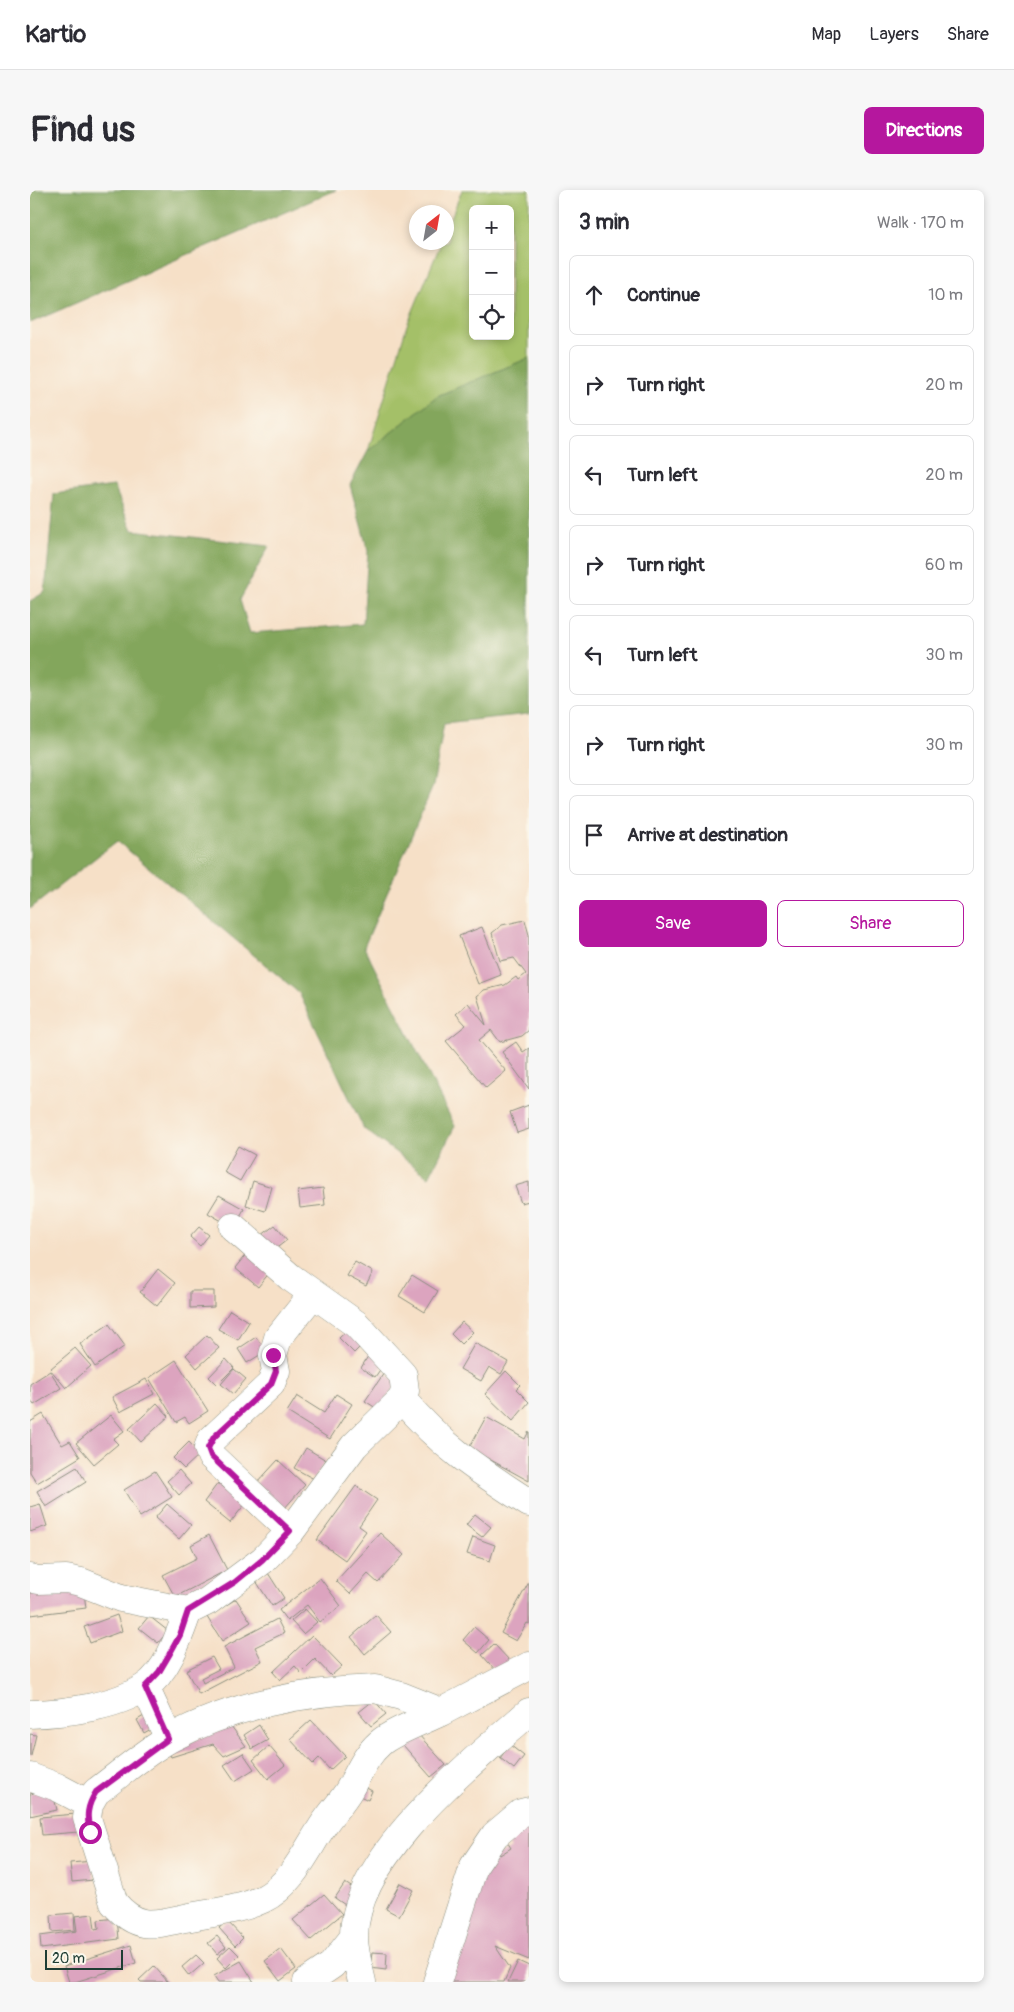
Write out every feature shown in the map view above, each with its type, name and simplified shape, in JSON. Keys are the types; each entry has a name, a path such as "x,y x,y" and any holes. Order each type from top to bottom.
{"street":[{"path":"30,1714 70,1712 120,1698 145,1687 159,1672 169,1655 180,1635 188,1611 235,1582 262,1560 290,1531 354,1446 402,1399 405,1383 397,1368 356,1324 313,1294 233,1227"},
{"path":"290,1531 211,1456 208,1448 214,1437 271,1384 276,1371 273,1355 278,1338 313,1294"},
{"path":"402,1399 425,1427 445,1446 529,1503"},
{"path":"30,1578 38,1580 66,1579 81,1582 121,1598 188,1611"},
{"path":"441,1712 401,1696 374,1689 339,1690 261,1704 223,1715 194,1726 168,1739 96,1792 89,1804 86,1818 114,1903 136,1922 151,1925 248,1904 262,1899 277,1890 298,1866 349,1790 362,1763 381,1742 441,1712 529,1667"},
{"path":"145,1687 168,1739"},
{"path":"362,1982 354,1937 360,1904 382,1857 464,1769 529,1712"},
{"path":"30,1778 57,1787 89,1804"},
{"path":"437,1982 474,1866 495,1835 521,1813 529,1811"},
{"path":"307,1982 332,1965 354,1937"}],"green space":[{"path":"30,190 336,190 30,323"},
{"path":"462,190 529,190 529,358 437,396 368,451 407,325 438,250 454,250 454,210"},
{"path":"529,358 529,714 444,723 433,786 364,947 455,1126 429,1177 364,1129 299,993 117,841 30,909 30,601 45,592 54,494 114,486 132,530 269,546 240,600 250,633 363,624 368,551 350,485 368,451 437,396"}],"building":[{"path":"525,920 529,935 529,1030 522,1036 500,1042 491,1030 479,1040 506,1071 486,1088 446,1041 466,1025 456,1014 468,1003 486,1025 477,996 484,990 505,985 516,977 518,980 526,974 514,958 500,961 492,933 502,925"},
{"path":"482,927 501,975 478,984 459,936"},
{"path":"516,1042 523,1052 529,1048 529,1089 502,1052"},
{"path":"529,1105 529,1129 517,1133 510,1112"},
{"path":"238,1146 255,1155 240,1181 224,1172"},
{"path":"253,1181 272,1187 265,1211 246,1205"},
{"path":"529,1182 529,1201 521,1203 515,1186"},
{"path":"323,1188 325,1205 300,1208 298,1191"},
{"path":"219,1195 244,1209 234,1228 208,1213"},
{"path":"275,1225 287,1240 269,1254 257,1239"},
{"path":"199,1227 209,1235 200,1246 190,1237"},
{"path":"251,1248 274,1267 258,1287 235,1268"},
{"path":"355,1262 373,1272 366,1286 347,1276"},
{"path":"158,1269 175,1283 157,1306 140,1292"},
{"path":"412,1275 438,1291 425,1312 399,1296"},
{"path":"190,1291 214,1291 214,1307 190,1308"},
{"path":"230,1310 249,1322 238,1340 218,1329"},
{"path":"462,1322 473,1332 461,1344 451,1334"},
{"path":"109,1324 125,1346 95,1367 80,1344"},
{"path":"352,1326 366,1341 354,1353 339,1338"},
{"path":"207,1335 219,1348 197,1368 186,1355"},
{"path":"256,1337 266,1351 247,1363 238,1349"},
{"path":"475,1343 508,1362 501,1374 489,1367 481,1381 460,1369"},
{"path":"75,1348 91,1366 66,1388 50,1369"},
{"path":"371,1351 386,1361 375,1377 361,1368"},
{"path":"226,1359 234,1368 217,1385 209,1377"},
{"path":"176,1360 208,1411 189,1423 185,1417 176,1422 149,1378"},
{"path":"234,1369 246,1379 233,1394 221,1384"},
{"path":"50,1371 61,1388 34,1405 30,1399 30,1384"},
{"path":"506,1371 520,1385 516,1389 529,1402 513,1421 485,1394"},
{"path":"384,1373 398,1382 379,1410 365,1401"},
{"path":"146,1379 154,1394 120,1412 112,1397"},
{"path":"336,1394 352,1404 330,1439 287,1412 297,1396 324,1413"},
{"path":"157,1403 169,1416 141,1442 129,1429"},
{"path":"43,1414 62,1445 70,1441 80,1457 37,1483 30,1472 30,1422"},
{"path":"111,1415 124,1431 113,1439 118,1444 94,1464 76,1443"},
{"path":"486,1417 525,1439 529,1431 529,1481 469,1448"},
{"path":"189,1442 200,1454 184,1469 173,1458"},
{"path":"306,1448 326,1460 314,1479 294,1468"},
{"path":"278,1460 305,1485 284,1509 256,1484"},
{"path":"77,1467 86,1482 46,1507 37,1491"},
{"path":"179,1470 191,1484 179,1495 167,1481"},
{"path":"155,1471 172,1497 140,1517 124,1490"},
{"path":"218,1483 245,1504 230,1523 204,1502"},
{"path":"356,1486 377,1500 359,1526 366,1531 345,1560 317,1540"},
{"path":"40,1504 47,1526 30,1532 30,1507"},
{"path":"167,1504 191,1525 179,1539 155,1518"},
{"path":"475,1514 491,1527 482,1537 466,1525"},
{"path":"380,1533 404,1555 378,1583 368,1574 350,1594 336,1581"},
{"path":"209,1535 227,1570 175,1597 163,1575 197,1558 191,1545"},
{"path":"473,1537 495,1545 490,1561 467,1554"},
{"path":"268,1573 284,1598 272,1606 256,1581"},
{"path":"320,1578 341,1606 320,1622 307,1605 287,1621 279,1610"},
{"path":"529,1582 529,1624 527,1623 516,1641 501,1633"},
{"path":"83,1586 86,1608 31,1615 30,1593"},
{"path":"236,1599 251,1622 222,1641 207,1617"},
{"path":"305,1609 317,1622 303,1634 291,1621"},
{"path":"117,1615 122,1631 90,1643 84,1627"},
{"path":"376,1615 391,1632 365,1654 351,1637"},
{"path":"149,1616 168,1631 158,1643 139,1628"},
{"path":"277,1619 284,1633 255,1647 262,1661 199,1694 186,1670 212,1657 219,1669 201,1678 203,1683 234,1667 224,1647"},
{"path":"474,1627 489,1640 478,1653 463,1640"},
{"path":"312,1635 342,1666 331,1676 315,1659 301,1673 295,1666 280,1680 273,1672"},
{"path":"494,1644 510,1661 497,1672 482,1655"},
{"path":"374,1700 386,1714 371,1726 359,1712"},
{"path":"151,1712 158,1725 144,1733 137,1720"},
{"path":"311,1720 345,1756 330,1770 319,1758 313,1764 290,1739"},
{"path":"259,1725 268,1740 252,1749 244,1735"},
{"path":"231,1726 246,1746 224,1756 213,1744 171,1757 168,1750"},
{"path":"417,1733 446,1765 431,1777 403,1745"},
{"path":"30,1734 36,1735 31,1756 30,1756"},
{"path":"510,1745 524,1756 514,1769 500,1758"},
{"path":"269,1746 285,1765 268,1779 253,1760"},
{"path":"243,1753 254,1769 235,1781 224,1765"},
{"path":"359,1784 372,1791 368,1800 354,1793"},
{"path":"52,1789 57,1810 30,1816 30,1794"},
{"path":"76,1814 78,1832 42,1835 40,1817"},
{"path":"529,1824 529,1960 495,1946 510,1968 504,1982 436,1982 491,1841 500,1855 511,1848 504,1837"},
{"path":"93,1861 94,1880 72,1882 70,1863"},
{"path":"345,1883 359,1892 348,1907 335,1898"},
{"path":"400,1883 413,1890 399,1916 386,1909"},
{"path":"324,1894 342,1914 311,1940 293,1920"},
{"path":"74,1913 75,1930 52,1932 51,1915"},
{"path":"93,1914 95,1929 99,1928 98,1920 117,1918 119,1939 41,1949 40,1936 77,1931 75,1916"},
{"path":"227,1921 243,1938 235,1946 219,1928"},
{"path":"217,1936 226,1947 217,1954 208,1943"},
{"path":"131,1945 136,1963 75,1982 69,1982 64,1966"},
{"path":"230,1946 239,1955 226,1968 217,1958"},
{"path":"281,1949 296,1969 280,1981 265,1961"},
{"path":"372,1952 387,1953 386,1970 370,1968"},
{"path":"196,1955 204,1963 189,1976 182,1967"},
{"path":"241,1961 254,1982 218,1982 214,1976"},
{"path":"518,1961 529,1966 529,1982 508,1982"},
{"path":"154,1966 168,1982 141,1982 139,1980"}],"route":[{"path":"90,1832 86,1818 89,1804 96,1792 168,1739 145,1687 159,1672 169,1655 180,1635 188,1611 208,1601 235,1582 262,1560 290,1531 211,1456 208,1448 211,1440 271,1384 276,1371 273,1355"}]}
